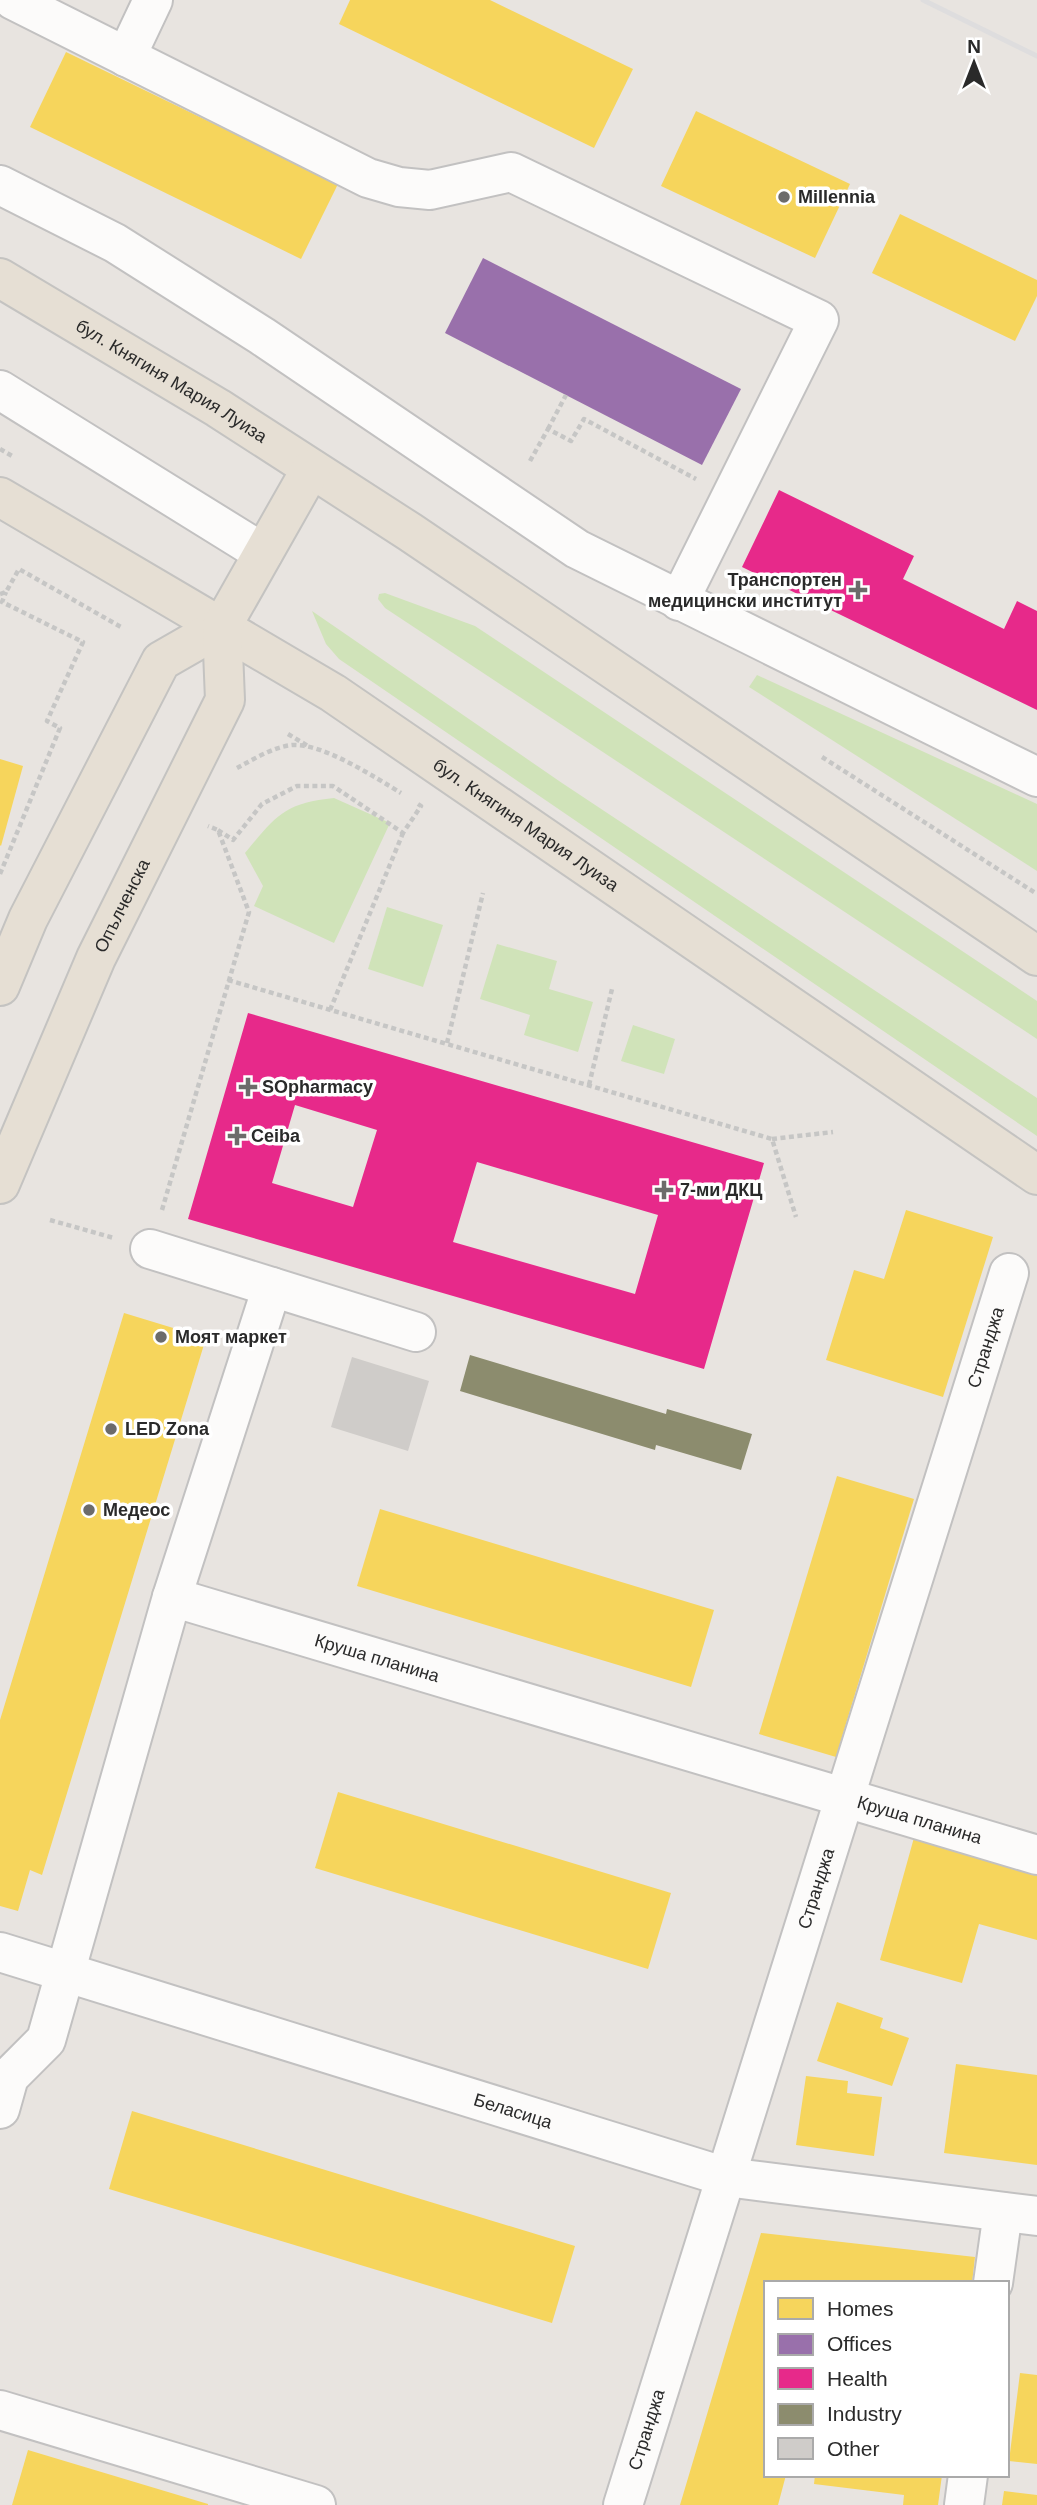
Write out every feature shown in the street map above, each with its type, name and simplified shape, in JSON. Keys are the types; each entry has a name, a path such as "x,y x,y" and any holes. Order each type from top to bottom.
{"main road":[{"name":"бул. Княгиня Мария Луиза","path":"0,278 218,408 410,532 1037,956"},
{"path":"0,986 29,919 161,661 222,626 311,469"},
{"name":"бул. Княгиня Мария Луиза","path":"0,497 222,626 436,761 1037,1175"},
{"name":"Опълченска","path":"0,1184 96,958 225,700 222,626"}],"street":[{"path":"13,0 368,178 398,187 430,190 511,172 819,320 679,601"},
{"path":"126,57 153,0"},
{"path":"0,185 115,243 262,336 577,549 1037,777"},
{"path":"0,390 263,553"},
{"path":"150,1249 416,1332"},
{"name":"Странджа","path":"623,2505 1009,1273"},
{"path":"0,2109 9,2077 46,2040 172,1597 272,1287"},
{"name":"Круша планина","path":"172,1597 1037,1855"},
{"name":"Беласица","path":"0,1952 726,2177 1020,2214"},
{"path":"994,2281 1020,2214"},
{"path":"0,2410 316,2505"},
{"path":"964,2505 968,2477"}],"path":[{"path":"530,461 566,395"},
{"path":"548,429 571,441 584,419 730,498"},
{"path":"0,874 60,728 47,721 83,642 2,602 3,593 19,569 121,627"},
{"path":"98,613 103,605"},
{"path":"288,734 311,748 356,765 421,806 403,833 330,1010"},
{"path":"229,773 265,753 293,745 311,748"},
{"path":"198,821 233,840 262,804 297,786 333,786 403,833"},
{"path":"50,1220 150,1249 249,912 218,830"},
{"path":"447,1043 483,893"},
{"path":"229,980 772,1139 833,1132"},
{"path":"589,1086 612,989"},
{"path":"772,1139 796,1217"}],"green space":[{"path":"385,593 475,626 1037,1001 1037,1039 385,608 378,599 379,594"},
{"path":"312,611 562,783 1037,1098 1037,1136 339,659 326,644"},
{"path":"757,675 1037,804 1037,871 749,687"},
{"path":"334,798 390,823 334,943 254,906 263,886 245,853 282,814 303,804"},
{"path":"387,907 443,925 423,987 368,969"},
{"path":"497,944 557,961 549,989 593,1002 578,1052 524,1035 530,1015 480,999"},
{"path":"633,1025 675,1039 664,1074 621,1061"}],"building: Homes":[{"path":"350,0 490,0 633,69 594,148 339,24"},
{"path":"66,52 338,184 301,259 30,127"},
{"path":"696,111 850,184 815,258 661,186"},
{"path":"900,214 1037,280 1037,296 1015,341 872,273"},
{"path":"0,759 23,766 1,846 0,845"},
{"path":"906,1210 993,1237 943,1397 826,1360 854,1270 884,1279"},
{"path":"124,1313 206,1338 42,1875 30,1870 18,1911 0,1906 0,1720"},
{"path":"837,1476 914,1499 836,1757 759,1734"},
{"path":"380,1509 714,1610 691,1687 357,1586"},
{"path":"338,1792 671,1893 648,1969 315,1868"},
{"path":"915,1834 1037,1868 1037,1940 979,1924 962,1983 880,1960"},
{"path":"837,2002 883,2018 880,2028 909,2038 892,2086 817,2061"},
{"path":"956,2064 1037,2075 1037,2165 944,2153"},
{"path":"806,2076 848,2081 847,2093 882,2097 874,2156 796,2145"},
{"path":"132,2111 575,2246 552,2323 109,2189"},
{"path":"761,2233 975,2257 972,2281 764,2281 764,2477 785,2477 778,2505 680,2505"},
{"path":"1020,2373 1037,2375 1037,2464 1009,2461"},
{"path":"28,2450 208,2504 208,2505 12,2505"},
{"path":"815,2477 942,2477 938,2505 903,2505 904,2495 814,2484"},
{"path":"1004,2491 1037,2495 1037,2505 1002,2505"}],"building: Offices":[{"path":"483,258 741,389 702,465 445,333"}],"building: Health":[{"name":"Транспортен медицински институт","path":"779,490 914,556 903,579 1004,629 1017,601 1037,611 1037,710 742,567"},
{"name":"7-ми ДКЦ","path":"248,1013 764,1163 704,1369 188,1219","holes":["295,1105 377,1130 353,1207 272,1183","477,1162 658,1215 635,1294 453,1242"]}],"building: Industry":[{"path":"470,1355 666,1414 667,1409 752,1434 741,1470 656,1445 655,1450 460,1391"}],"building: Other":[{"path":"352,1357 429,1381 408,1451 331,1427"}],"railway":[{"path":"923,0 1037,56"}],"place":[{"name":"Millennia","path":"784,197"},
{"name":"Транспортен медицински институт","path":"858,590"},
{"name":"SOpharmacy","path":"248,1087"},
{"name":"Ceiba","path":"237,1136"},
{"name":"7-ми ДКЦ","path":"664,1190"},
{"name":"Моят маркет","path":"161,1337"},
{"name":"LED Zona","path":"111,1429"},
{"name":"Медеос","path":"89,1510"}]}
